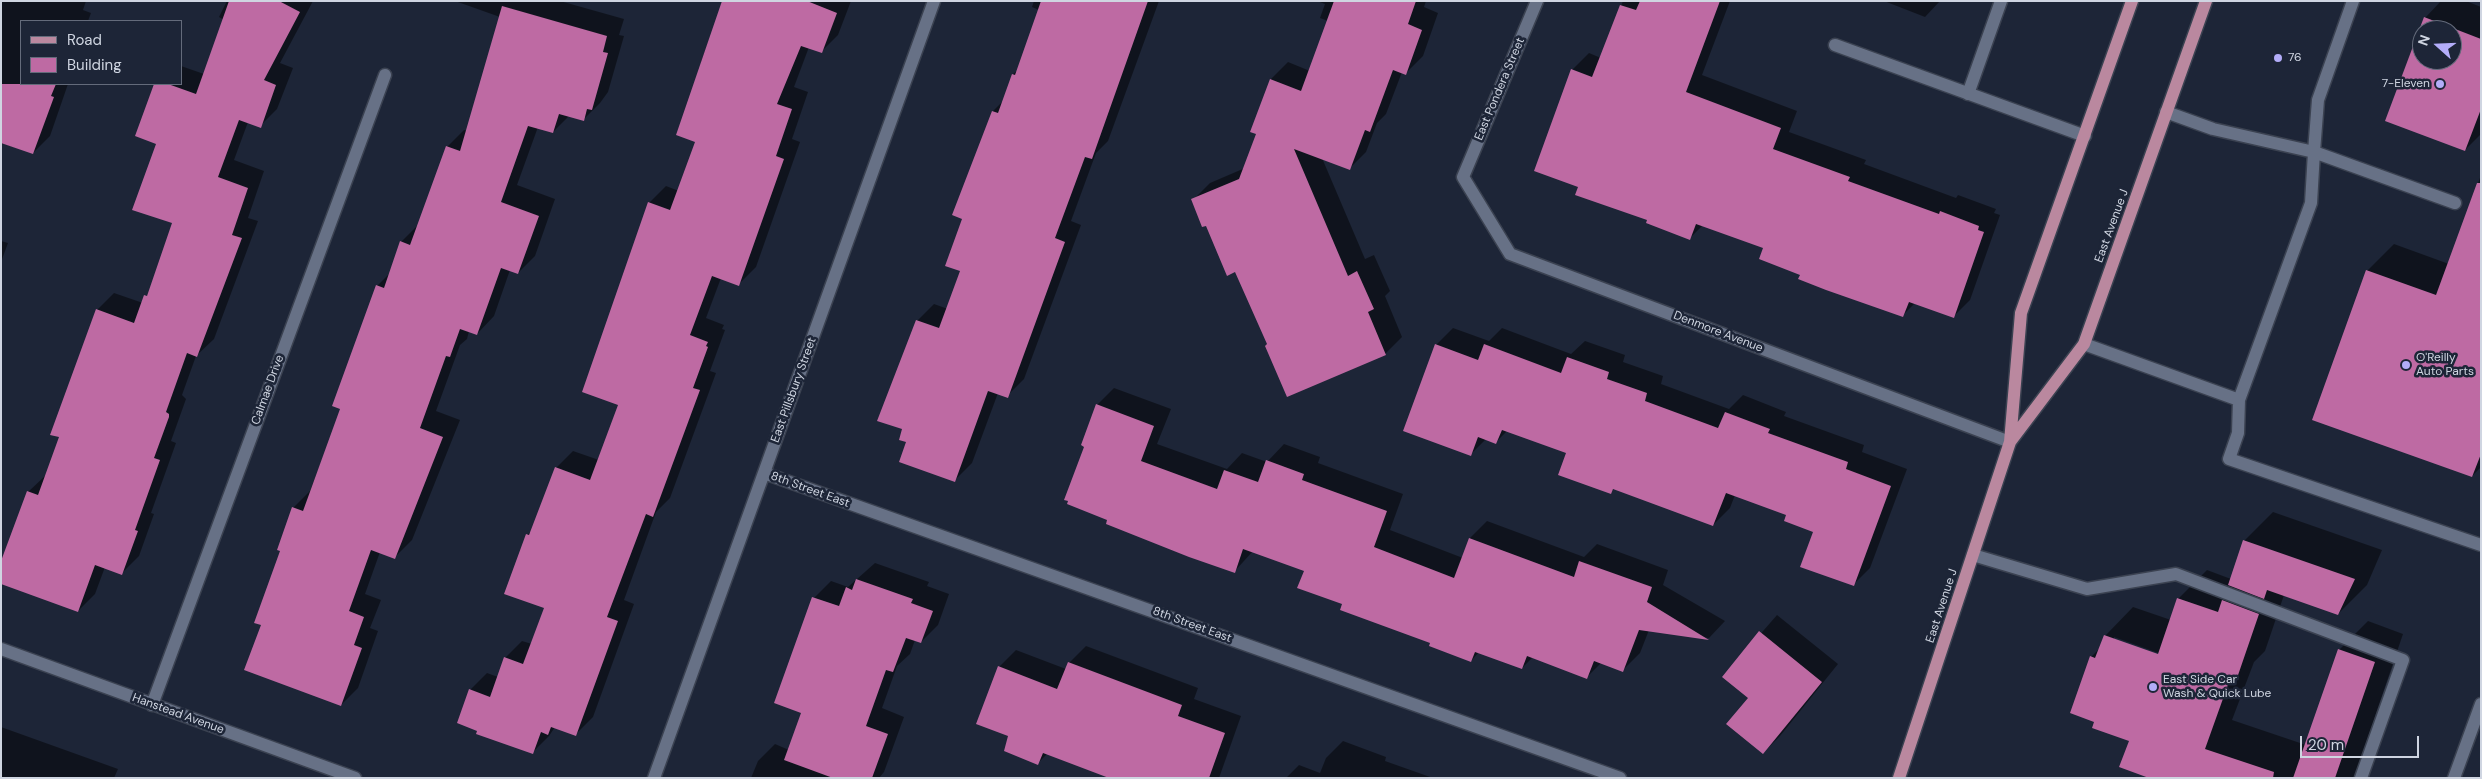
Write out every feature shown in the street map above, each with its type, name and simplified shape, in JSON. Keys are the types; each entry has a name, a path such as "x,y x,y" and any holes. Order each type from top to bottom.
{"main road":[{"name":"East Avenue J","path":"1899,778 2010,442 2021,313 2132,1"},
{"name":"East Avenue J","path":"2010,442 2084,344 2206,1"}],"street":[{"name":"East Pillsbury Street","path":"654,778 934,1"},
{"name":"East Pondera Street","path":"1463,177 1537,1"},
{"path":"1968,94 2001,1"},
{"path":"2353,1 2318,100 2311,203 2239,400 2238,433 2229,459 2481,545"},
{"path":"1835,45 2085,136"},
{"name":"Calmae Drive","path":"152,705 385,75"},
{"path":"2166,112 2213,129 2314,152 2455,203"},
{"name":"Denmore Avenue","path":"1463,177 1510,254 2010,442"},
{"path":"2084,344 2239,400"},
{"name":"8th Street East","path":"764,473 1620,778"},
{"path":"1973,555 2087,589 2176,574 2403,660 2361,778"},
{"name":"Hanstead Avenue","path":"1,649 355,778"},
{"path":"2454,778 2481,704"}],"building":[{"path":"229,1 279,1 300,12 264,80 276,85 261,128 239,120 218,177 248,188 232,235 242,238 197,357 187,353 166,412 169,414 169,417 154,458 160,460 135,530 138,531 122,575 95,565 78,612 1,584 1,561 27,491 38,495 59,437 50,435 96,309 134,323 144,295 147,296 172,223 132,210 156,144 135,136 154,85 171,85 196,94"},
{"path":"722,1 807,1 837,13 822,53 801,46 777,104 792,109 776,156 784,159 739,286 712,276 690,335 708,342 706,346 708,347 693,388 700,390 653,517 646,514 607,617 618,621 576,736 551,727 548,735 541,732 533,754 476,734 477,731 457,723 469,689 490,697 504,657 523,664 544,608 504,594 526,534 529,535 555,467 590,480 618,405 582,392 648,202 670,210 695,142 676,135"},
{"path":"1041,1 1148,1 1092,159 1085,157 1055,238 1065,242 1008,398 988,391 955,482 899,462 906,442 899,440 902,429 877,421 916,320 939,328 960,271 945,266 962,219 952,215 992,111 998,113 1012,74 1015,75"},
{"path":"1334,1 1416,1 1408,24 1422,30 1406,75 1393,70 1370,132 1365,130 1350,170 1294,149 1348,276 1357,271 1374,309 1368,312 1386,355 1287,397 1265,346 1267,344 1235,272 1227,276 1206,226 1202,227 1191,199 1239,179 1256,134 1250,132 1270,79 1301,91"},
{"path":"1640,1 1720,1 1686,92 1781,128 1773,149 1850,177 1848,181 1939,214 1940,211 1979,226 1978,230 1984,232 1954,318 1909,302 1903,317 1798,279 1800,275 1759,259 1763,248 1696,224 1690,240 1646,223 1647,220 1575,195 1578,187 1534,171 1571,69 1592,77 1620,5 1636,10"},
{"path":"502,6 607,36 603,52 608,53 592,110 587,109 584,121 559,114 553,133 528,126 501,202 539,216 518,274 501,268 477,335 460,329 450,357 446,356 420,428 443,437 395,559 371,550 349,611 364,617 354,645 362,648 341,706 244,670 261,625 254,623 280,551 277,550 292,507 303,511 340,409 332,406 376,285 384,288 400,241 410,245 446,146 460,151"},
{"name":"7-Eleven","path":"2462,32 2481,39 2481,109 2465,151 2385,121 2412,49 2412,70 2462,70"},
{"path":"1,84 56,85 51,96 54,97 33,154 1,143"},
{"name":"O'Reilly Auto Parts","path":"2477,183 2481,183 2481,454 2472,477 2312,420 2366,270 2436,295"},
{"path":"1435,344 1478,360 1484,344 1561,373 1567,357 1609,372 1607,379 1647,393 1645,401 1718,428 1725,412 1770,429 1768,433 1848,462 1846,469 1891,486 1854,586 1800,567 1813,532 1784,521 1786,515 1726,493 1713,526 1613,489 1611,494 1558,475 1566,453 1502,430 1496,444 1478,437 1471,456 1403,431"},
{"path":"1096,404 1154,426 1141,461 1217,489 1224,470 1258,482 1266,460 1304,474 1302,480 1387,511 1374,547 1454,578 1469,538 1574,577 1579,561 1652,587 1647,602 1709,640 1639,630 1623,672 1594,661 1587,679 1527,656 1522,669 1475,652 1471,662 1429,646 1430,643 1340,610 1342,604 1297,588 1304,571 1243,549 1235,573 1189,557 1106,524 1107,520 1067,504 1068,501 1064,500 1084,447 1081,445"},
{"path":"2243,540 2355,579 2338,615 2267,590 2264,599 2228,585"},
{"path":"856,579 913,599 911,603 933,611 921,643 906,638 893,672 886,670 866,726 888,734 872,778 833,778 784,760 801,713 774,703 812,597 839,606 846,587 852,590"},
{"name":"East Side Car Wash & Quick Lube","path":"2177,598 2218,612 2222,600 2259,614 2236,681 2230,679 2205,749 2274,772 2273,778 2149,778 2119,767 2129,741 2092,728 2094,722 2070,713 2090,656 2095,658 2104,635 2158,654"},
{"path":"1759,631 1822,682 1763,754 1726,724 1748,698 1722,677"},
{"path":"2338,649 2375,662 2335,778 2293,778"},
{"path":"1068,662 1182,705 1178,716 1225,733 1209,778 1109,778 1043,753 1038,765 1004,751 1008,736 976,724 998,666 1057,689"}],"place":[{"name":"76","path":"2278,58"},
{"name":"7-Eleven","path":"2440,84"},
{"name":"O'Reilly Auto Parts","path":"2406,365"},
{"name":"East Side Car Wash & Quick Lube","path":"2153,687"}]}
